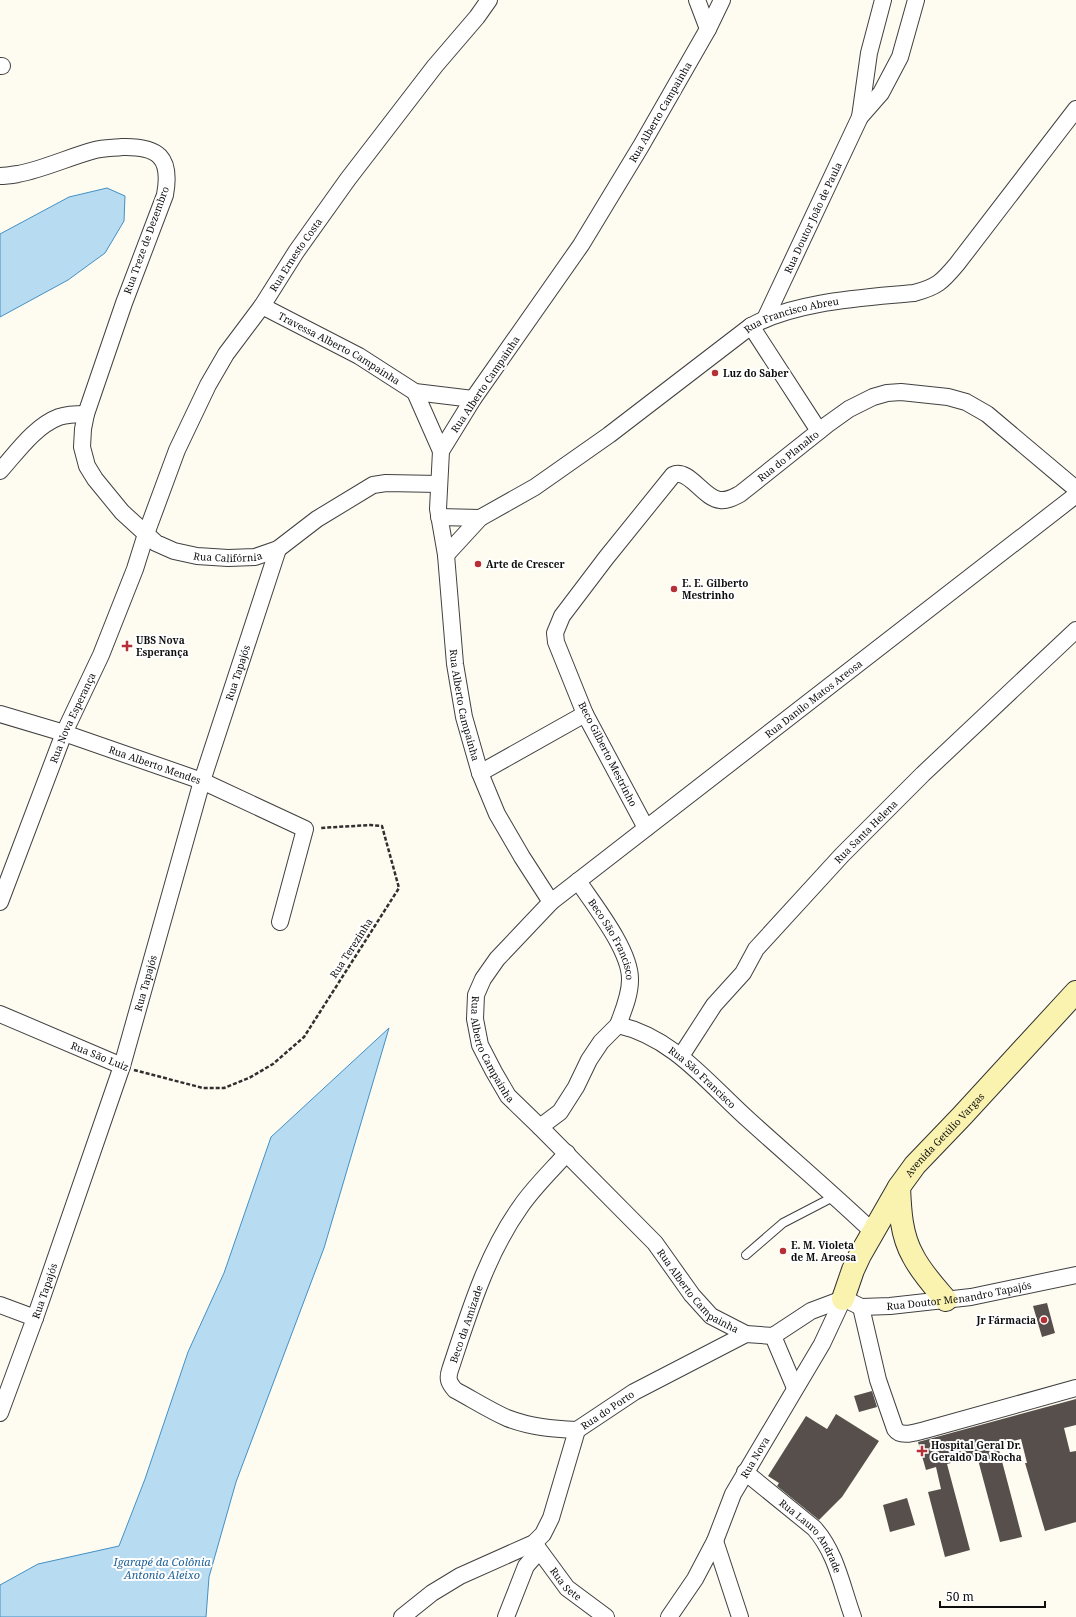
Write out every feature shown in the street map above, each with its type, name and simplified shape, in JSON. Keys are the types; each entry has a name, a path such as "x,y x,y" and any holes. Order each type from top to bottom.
{"street":[{"name":"Rua Ernesto Costa","path":"146,534 177,450 195,410 226,354 262,306 296,252 348,179 435,66 477,17 488,0"},
{"path":"697,0 708,29"},
{"name":"Rua Alberto Campainha","path":"722,0 708,29 642,146 581,245 473,399 441,451 439,517 446,555 455,664 464,718 480,773 497,814 551,902 497,959 483,979 476,995 475,1019 480,1045 508,1096 567,1153 655,1243 692,1295 711,1316 746,1334"},
{"name":"Rua Doutor João de Paula","path":"860,117 869,52 883,0"},
{"name":"Rua Doutor João de Paula","path":"765,318 860,117 881,93 900,57 916,0"},
{"name":"Rua Francisco Abreu","path":"446,555 480,518 535,487 609,435 751,326 765,318 802,307 914,293 930,289 940,283 957,264 1076,109"},
{"name":"Rua Treze de Dezembro","path":"0,176 18,174 96,149 137,147 149,149 160,155 164,162 167,182 165,195 124,303 86,414"},
{"name":"Travessa Alberto Campainha","path":"262,306 359,356 415,392 473,399"},
{"path":"751,326 819,431"},
{"path":"415,392 441,451"},
{"name":"Rua do Planalto","path":"555,633 562,616 606,558 673,475 676,473 682,474 712,499 725,500 740,494 849,409 873,397 886,393 901,392 948,396 966,402 987,414 1076,488"},
{"path":"0,471 43,426 58,417 73,414 86,414"},
{"name":"Rua Califórnia","path":"86,414 82,446 87,466 110,498 156,543 174,551 197,556 228,558 255,557 278,548 317,519 373,485 386,483 439,484"},
{"name":"Rua Danilo Matos Areosa","path":"551,902 1076,495"},
{"path":"439,517 480,518"},
{"name":"Rua Nova Esperança","path":"0,902 64,733 101,655 135,569 146,534"},
{"name":"Rua Tapajós","path":"0,1413 35,1318 122,1066 202,781 278,548"},
{"name":"Rua Santa Helena","path":"681,1056 714,1005 743,973 756,949 831,866 923,774 1076,630"},
{"name":"Beco Gilberto Mestrinho","path":"555,633 556,642 585,714 646,828"},
{"name":"Rua Alberto Mendes","path":"0,714 64,733 202,781 305,829"},
{"path":"480,773 585,714"},
{"path":"280,922 305,829"},
{"name":"Beco São Francisco","path":"578,881 615,938 626,959 630,972 629,990 618,1025"},
{"name":"Avenida Getúlio Vargas","path":"852,1303 852,1270 899,1186 915,1165 1076,992"},
{"name":"Rua São Luiz","path":"0,1014 122,1066"},
{"path":"540,1127 560,1112 576,1087 589,1060 601,1042 618,1025"},
{"name":"Rua São Francisco","path":"618,1025 643,1032 681,1056 749,1121 835,1196 873,1232"},
{"name":"Beco da Amizade","path":"567,1153 521,1206 489,1259 473,1300 448,1380 456,1390 507,1418 533,1426 552,1429 577,1430"},
{"path":"899,1186 904,1233 912,1255 925,1275 946,1300"},
{"name":"Rua Doutor Menandro Tapajós","path":"852,1303 946,1300 972,1297 1076,1275"},
{"path":"746,1334 773,1336 811,1311 852,1303 895,1429 899,1433 909,1434 1076,1388"},
{"name":"Rua Nova","path":"669,1617 696,1579 715,1541 733,1494 745,1472 822,1344 852,1303"},
{"path":"0,1305 35,1318"},
{"name":"Rua do Porto","path":"402,1617 432,1593 460,1576 536,1547 551,1518 577,1430 634,1392 746,1334"},
{"path":"773,1336 795,1388"},
{"name":"Rua Lauro Andrade","path":"745,1472 814,1528 823,1538 835,1563 853,1617"},
{"path":"715,1541 740,1617"},
{"path":"506,1617 526,1566 536,1547"},
{"name":"Rua Sete","path":"536,1547 566,1588 606,1617"}],"lane":[{"path":"746,1255 783,1223 835,1196"}],"path":[{"name":"Rua Terezinha","path":"203,1088 224,1088 250,1078 273,1064 304,1037 399,888 382,826 370,825 305,829"},
{"name":"Rua São Luiz","path":"122,1066 203,1088"}],"water":[{"path":"107,188 125,196 124,221 105,253 68,280 0,317 0,234 69,197"},
{"name":"Igarapé da Colônia Antonio Aleixo","path":"389,1028 324,1248 236,1482 209,1577 206,1617 0,1617 0,1585 38,1564 119,1546 145,1479 188,1352 224,1273 271,1137"}],"building":[{"name":"Jr Fármacia","path":"1047,1303 1055,1333 1042,1337 1033,1306"},
{"path":"872,1391 877,1407 859,1412 854,1396"},
{"path":"1076,1399 1076,1425 1064,1428 1070,1452 1076,1451 1076,1522 1045,1531 1025,1463 1027,1463 1021,1439 1000,1444 1001,1450 999,1450 1022,1537 1000,1542 977,1456 947,1464 970,1550 945,1557 928,1492 941,1489 936,1467 926,1470 918,1442"},
{"path":"836,1414 879,1441 842,1497 819,1520 777,1486 779,1483 768,1476 806,1416 827,1429"},
{"path":"907,1498 915,1525 890,1532 883,1505"}],"place":[{"name":"Luz do Saber","path":"715,373"},
{"name":"Arte de Crescer","path":"478,564"},
{"name":"E. E. Gilberto Mestrinho","path":"674,589"},
{"name":"UBS Nova Esperança","path":"127,646"},
{"name":"E. M. Violeta de M. Areosa","path":"783,1251"},
{"name":"Jr Fármacia","path":"1044,1320"},
{"name":"Hospital Geral Dr. Geraldo Da Rocha","path":"922,1451"}]}
